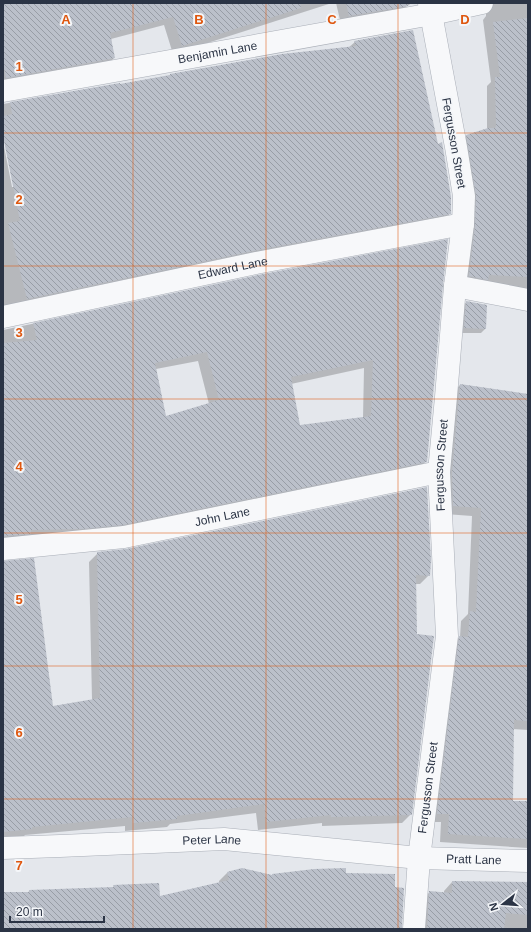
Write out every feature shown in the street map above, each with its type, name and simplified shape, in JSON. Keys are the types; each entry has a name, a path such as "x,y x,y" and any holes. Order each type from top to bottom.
{"street":[{"name":"Benjamin Lane","path":"3,91 430,8 482,3"},
{"name":"Fergusson Street","path":"414,929 419,858 446,636 439,472 455,286 463,224 464,196 430,8"},
{"name":"Edward Lane","path":"3,317 256,263 463,224"},
{"path":"455,286 528,300"},
{"name":"John Lane","path":"3,549 124,537 439,472"},
{"name":"Peter Lane","path":"3,848 224,839 419,858"},
{"name":"Pratt Lane","path":"419,858 528,861"}],"building":[{"path":"3,3 300,3 301,8 182,46 173,17 110,33 115,58 6,78 3,62"},
{"path":"346,3 407,3 408,6 349,16"},
{"path":"528,18 528,277 489,275 488,280 469,276 475,226 476,196 466,135 488,128 495,128 496,126 495,77 500,77 493,22"},
{"path":"413,30 438,144 442,142 451,197 451,214 253,251 27,299 8,223 20,221 3,136 3,116 12,114 10,102 120,84 282,54 356,46 354,41"},
{"path":"448,239 427,462 122,525 82,529 31,530 31,534 3,536 3,343 37,340 33,323 258,275","holes":["207,352 219,400 166,416 155,363","373,360 371,416 300,425 291,377"]},
{"path":"466,301 487,305 486,329 464,328"},
{"path":"460,384 528,394 528,721 514,720 513,801 528,801 528,839 448,834 449,814 437,814 459,636 468,637 470,611 476,612 481,508 453,506 452,472"},
{"path":"427,487 431,560 430,576 416,575 417,634 434,636 412,815 331,817 331,815 266,822 264,804 177,816 177,819 133,823 133,817 32,827 32,829 3,832 3,561 34,558 53,706 100,698 97,552 126,549"},
{"path":"242,868 272,875 314,869 346,868 346,873 395,874 395,887 404,888 402,929 3,929 3,892 29,892 29,890 114,887 113,885 159,883 160,896 229,880 227,872"},
{"path":"452,881 528,882 528,915 506,913 504,929 427,929 429,891 452,893"}]}
